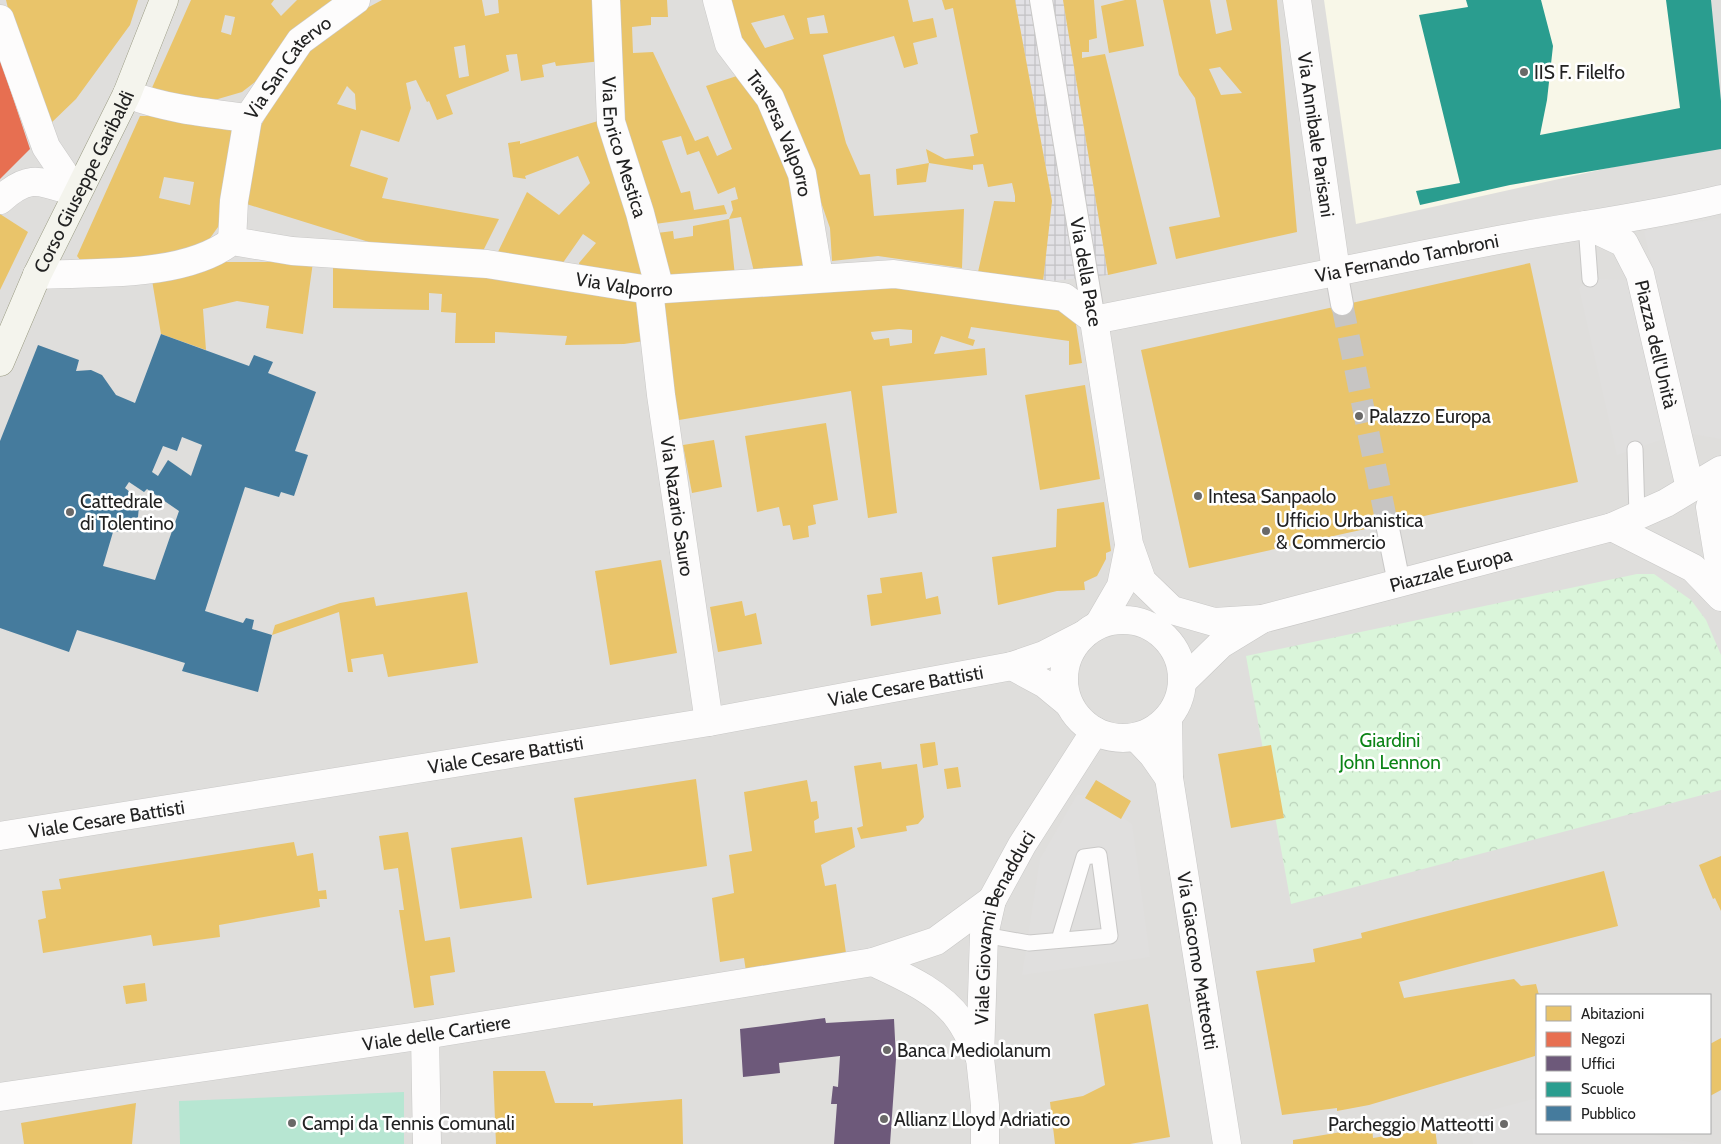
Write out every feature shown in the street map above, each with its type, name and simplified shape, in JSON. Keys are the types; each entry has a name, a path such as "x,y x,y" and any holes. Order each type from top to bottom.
{"main road":[{"name":"Corso Giuseppe Garibaldi","path":"0,362 37,274 127,94 164,0"}],"street":[{"name":"Via San Catervo","path":"232,241 234,201 248,118 300,41 356,0"},
{"name":"Via Enrico Mestica","path":"606,0 611,122 640,213 655,290"},
{"name":"Traversa Valporro","path":"717,0 729,44 770,98 802,174 818,278"},
{"name":"Via della Pace","path":"1042,0 1129,544 1142,581 1172,610 1214,622 1262,619"},
{"name":"Via Annibale Parisani","path":"1297,0 1336,271"},
{"path":"0,19 46,146 77,193"},
{"path":"127,94 150,103 248,118"},
{"path":"0,200 23,182 36,181 77,193"},
{"name":"Via Fernando Tambroni","path":"1094,320 1336,271 1676,210 1721,199"},
{"name":"Piazza dell'Unità","path":"1586,225 1624,243 1640,274 1690,488"},
{"path":"37,274 154,269 196,261 220,251 232,241"},
{"name":"Via Valporro","path":"232,241 292,251 486,264 655,290 894,274 1064,298 1094,320"},
{"path":"1336,271 1342,304"},
{"name":"Via Nazario Sauro","path":"655,290 661,395 709,722"},
{"path":"1721,472 1716,507 1721,574"},
{"name":"Piazzale Europa","path":"1183,681 1221,644 1262,619 1612,527 1666,503 1721,472"},
{"path":"1666,503 1716,507"},
{"path":"1387,524 1399,583"},
{"path":"1612,527 1693,568 1721,597"},
{"name":"Via della Pace","path":"1091,630 1121,586 1129,544"},
{"path":"1012,666 1045,684 1068,703 1080,720 1095,731 1118,739 1136,737 1153,731 1168,718 1179,701 1183,681 1180,661 1171,643 1156,630 1138,621 1118,620 1091,630 1071,649 1065,666 1064,685 1068,703"},
{"name":"Viale Cesare Battisti","path":"0,836 709,722 1012,666 1044,655 1091,630"},
{"name":"Via Giacomo Matteotti","path":"1168,718 1169,778 1227,1144"},
{"name":"Viale Giovanni Benadduci","path":"985,1144 985,1106 980,1058 984,935 992,900 1022,845 1095,731"},
{"name":"Via Giacomo Matteotti","path":"1136,737 1169,778"},
{"name":"Viale delle Cartiere","path":"0,1096 425,1035 873,962 936,941 992,900"},
{"path":"873,962 903,976 933,995 958,1018 980,1058"},
{"path":"425,1035 427,1144"}],"lane":[{"path":"1586,225 1590,279"},
{"path":"1634,449 1637,515"},
{"path":"984,935 1028,943 1110,936 1099,854 1084,857 1058,940"}],"shaded area":[{"path":"0,0 1721,0 1721,1144 0,1144"},
{"path":"1015,0 1063,0 1108,275 1043,282 1052,201"},
{"name":"IIS F. Filelfo","path":"1324,0 1705,0 1721,143 1356,224"},
{"path":"1721,218 1721,439 1692,434 1644,231"},
{"path":"1590,279 1628,280 1663,439 1617,455 1579,288"},
{"path":"1077,795 1090,795 1132,824 1150,957 1022,975 1040,859"},
{"name":"Parcheggio Matteotti","path":"1536,1098 1536,1134 1646,1134 1700,1144 1473,1144 1469,1116"}],"green space":[{"name":"Giardini John Lennon","path":"1637,574 1654,574 1691,600 1706,620 1721,655 1721,790 1291,904 1246,656"},
{"name":"Campi da Tennis Comunali","path":"404,1092 404,1144 180,1144 179,1101"}],"building: Abitazioni":[{"path":"6,0 138,0 130,25 76,99 48,126 11,21"},
{"path":"191,0 274,0 271,4 281,16 297,0 334,0 322,7 291,37 259,79 242,92 218,99 180,101 151,90","holes":["225,15 235,17 231,35 221,32"]},
{"path":"382,0 482,0 485,16 499,13 498,0 595,0 601,61 556,66 555,62 542,65 544,77 521,81 517,54 506,55 509,71 446,95 453,114 437,120 429,101 427,102 416,80 406,83 411,108 399,142 361,130 350,166 388,178 382,198 499,219 482,253 369,242 240,202 248,150 281,88 306,49 339,23","holes":["465,45 469,76 459,78 454,47","347,86 355,94 356,110 337,104"]},
{"path":"609,0 667,0 668,17 651,17 651,25 632,27 633,53 653,52 695,141 708,136 717,156 732,149 706,86 743,74 791,165 811,263 755,276 741,217 729,219 733,210 731,201 738,199 735,187 718,194 699,151 687,155 681,136 662,141 681,193 690,191 694,210 724,205 727,214 655,224 624,119"},
{"path":"725,0 908,0 913,22 933,18 937,37 913,43 918,64 904,68 894,36 823,55 846,143 860,175 870,174 874,216 964,209 962,268 878,256 832,261 830,228 807,162 755,72","holes":["784,15 794,39 765,48 751,23","824,15 828,33 810,34 807,18"]},
{"path":"942,0 1015,0 1052,201 1043,282 978,272 994,201 1015,202 1012,183 988,187 983,164 973,165 973,170 929,163 926,149 945,159 974,156 970,135 978,133 953,8 945,10"},
{"path":"1063,0 1094,0 1097,38 1089,40 1089,52 1082,52 1082,58 1105,54 1157,264 1108,275"},
{"path":"1125,0 1136,0 1144,46 1109,53 1101,6"},
{"path":"1163,0 1210,0 1216,34 1232,30 1226,0 1277,0 1297,232 1176,259 1169,227 1220,217 1195,98 1179,75","holes":["1220,67 1242,93 1221,95 1209,69"]},
{"path":"140,116 160,116 237,127 223,220 203,248 85,266 77,256","holes":["164,177 194,182 190,205 159,198"]},
{"path":"605,119 652,281 580,270 579,263 596,243 583,234 560,267 496,256 527,192 559,215 590,183 578,156 525,176 526,179 513,177 508,143 520,141 520,144"},
{"path":"929,163 926,182 897,185 896,169"},
{"path":"0,214 28,232 0,290"},
{"path":"729,219 735,276 672,281 657,233 673,231 674,239 693,236 693,226"},
{"path":"223,262 313,262 303,334 266,328 269,306 237,301 203,309 206,350 161,334 152,280"},
{"path":"333,263 430,267 644,298 651,340 624,344 565,345 567,336 495,332 495,343 455,343 456,313 441,312 442,294 429,293 429,310 333,308"},
{"name":"Palazzo Europa","path":"1530,263 1578,482 1189,568 1141,350"},
{"path":"860,281 1063,307 1075,318 1082,363 1069,365 1069,341 971,327 968,338 975,340 973,346 941,336 934,354 985,348 987,375 882,386 897,513 868,518 851,391 679,420 658,299","holes":["899,329 912,330 912,343 890,346 889,338 874,340 871,332"]},
{"path":"1085,385 1100,479 1040,490 1025,395"},
{"path":"826,423 838,500 813,505 816,524 808,526 809,537 793,540 790,525 783,526 779,507 757,512 745,436"},
{"path":"714,440 722,487 692,493 683,445"},
{"path":"1104,502 1111,551 1106,553 1106,559 1097,576 1084,582 1085,590 1057,591 998,605 992,557 1056,547 1057,509"},
{"path":"661,560 677,653 610,665 595,571"},
{"path":"922,572 926,599 938,596 941,614 871,626 867,595 882,593 880,578"},
{"path":"467,592 478,663 388,677 383,654 351,659 353,672 348,672 339,612 272,635 275,625 340,603 374,597 376,606"},
{"path":"742,601 745,616 756,613 762,644 718,652 710,607"},
{"path":"935,742 938,765 923,768 920,744"},
{"path":"1271,745 1284,818 1231,828 1218,754"},
{"path":"881,762 882,769 917,764 924,817 918,824 906,826 907,831 861,839 857,828 863,826 854,766"},
{"path":"958,767 961,787 947,789 944,769"},
{"path":"696,779 707,866 587,885 574,798"},
{"path":"807,780 811,802 817,801 819,818 814,821 815,833 852,827 855,847 821,865 825,886 836,884 846,953 747,978 744,958 720,962 712,898 734,893 729,855 752,851 744,792"},
{"path":"1096,780 1131,801 1121,819 1085,798"},
{"path":"408,832 425,941 450,937 455,972 430,976 434,1005 414,1008 399,910 404,910 398,868 384,870 379,836"},
{"path":"522,837 532,898 460,909 451,848"},
{"path":"294,842 297,856 313,853 318,891 326,890 327,899 319,899 320,907 219,925 220,937 153,946 151,935 43,953 38,920 46,918 42,891 61,889 59,879"},
{"path":"1721,856 1721,911 1715,898 1713,899 1699,865"},
{"path":"1604,871 1618,926 1399,982 1404,998 1514,979 1521,986 1536,984 1539,994 1536,994 1535,1056 1369,1105 1337,1111 1337,1108 1282,1115 1256,971 1315,962 1313,949 1362,938 1361,933"},
{"path":"145,983 147,1001 126,1004 123,986"},
{"path":"1148,1004 1170,1137 1130,1144 1055,1144 1050,1102 1083,1096 1105,1085 1094,1014"},
{"path":"1721,1038 1721,1090 1711,1095 1711,1043"},
{"path":"493,1071 545,1071 555,1103 593,1103 593,1106 682,1099 683,1144 496,1144"},
{"path":"136,1103 132,1144 24,1144 21,1123"},
{"path":"1372,1127 1373,1138 1435,1128 1437,1144 1293,1144 1293,1140"}],"building: Negozi":[{"path":"0,59 30,149 0,179"}],"building: Uffici":[{"path":"825,1018 826,1023 894,1019 896,1059 890,1144 834,1144 837,1104 831,1104 833,1086 838,1087 840,1056 779,1063 780,1073 743,1077 740,1029"}],"building: Scuole":[{"path":"1466,0 1541,0 1553,46 1547,100 1540,135 1680,108 1666,0 1711,0 1721,101 1721,149 1510,185 1420,205 1416,191 1460,183 1419,15 1468,7"}],"building: Pubblico":[{"name":"Cattedrale di Tolentino","path":"161,334 249,366 254,355 273,362 268,373 316,392 295,451 308,455 294,496 281,492 279,497 245,487 205,611 243,623 246,618 254,620 252,629 272,635 258,692 182,671 185,663 77,630 69,652 0,628 0,441 38,345 79,360 76,371 91,370 102,375 116,395 135,403","holes":["182,437 202,445 191,476 168,460 158,476 152,472 163,446 177,451","129,482 144,492 147,489 179,511 155,580 103,566 113,532 127,530 135,523 138,517 139,506 136,497 125,488"]}],"tunnel":[{"path":"1342,304 1387,524"}],"place":[{"name":"IIS F. Filelfo","path":"1524,72"},
{"name":"Palazzo Europa","path":"1359,416"},
{"name":"Intesa Sanpaolo","path":"1198,496"},
{"name":"Cattedrale di Tolentino","path":"70,512"},
{"name":"Ufficio Urbanistica & Commercio","path":"1266,531"},
{"name":"Banca Mediolanum","path":"887,1050"},
{"name":"Allianz Lloyd Adriatico","path":"884,1119"},
{"name":"Campi da Tennis Comunali","path":"292,1123"},
{"name":"Parcheggio Matteotti","path":"1504,1124"}]}
